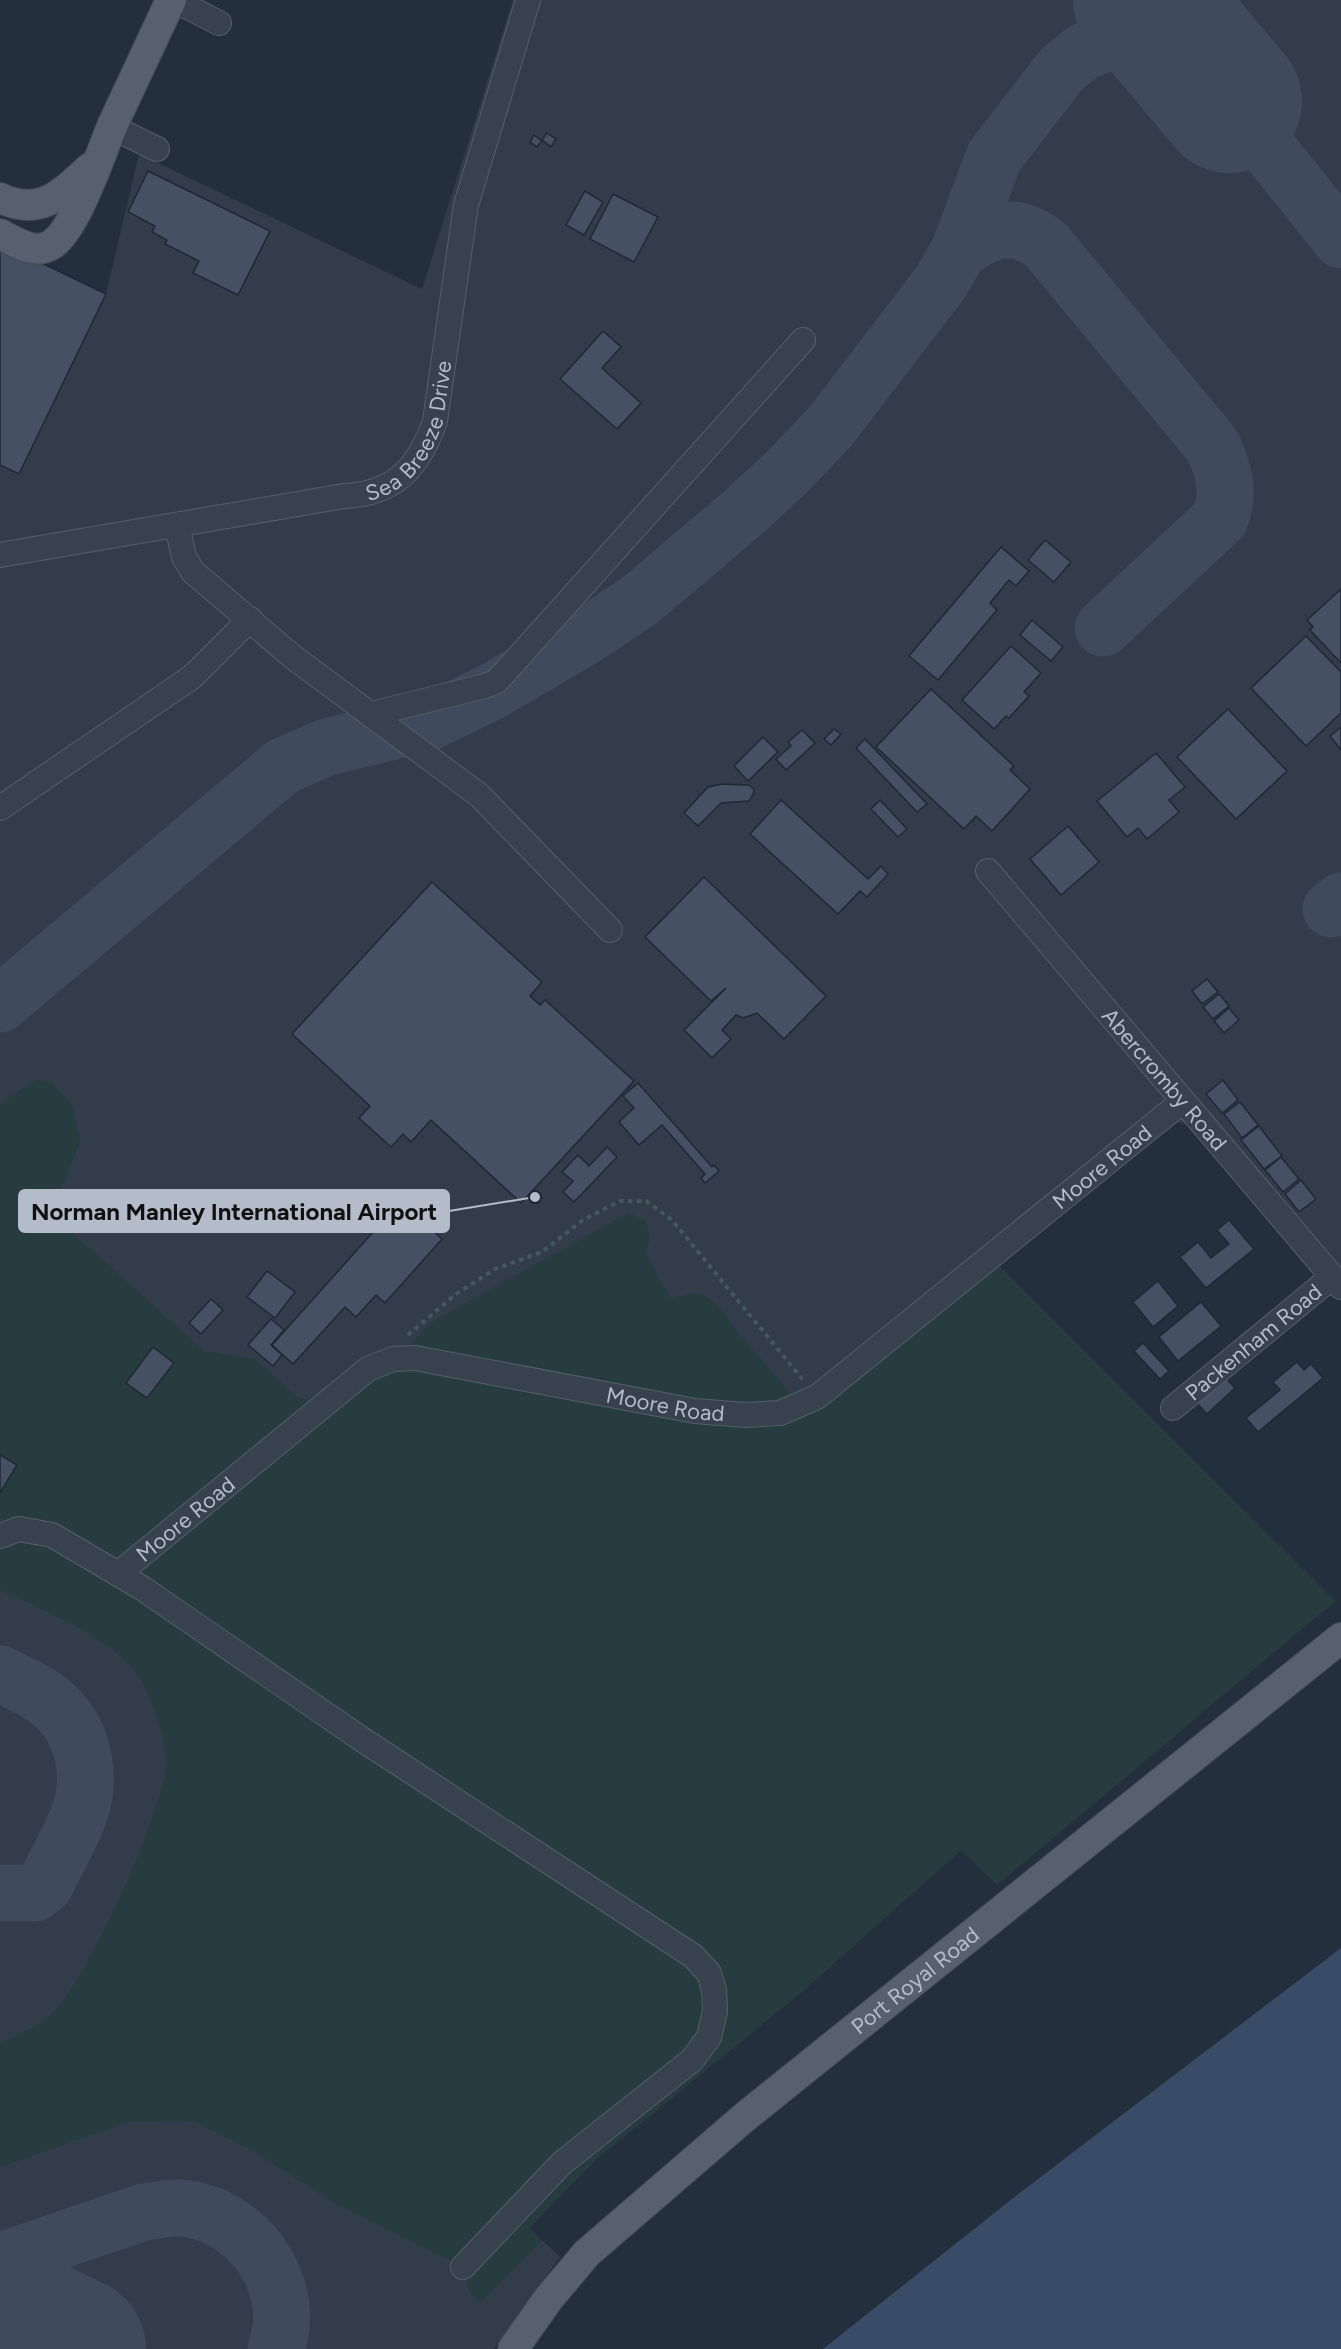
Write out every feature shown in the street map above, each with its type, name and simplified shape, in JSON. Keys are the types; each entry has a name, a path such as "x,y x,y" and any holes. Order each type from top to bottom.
{"main road":[{"path":"0,234 32,249 50,246 59,239 88,188 111,131 173,0"},
{"path":"0,198 23,207 47,202 68,189 97,162"},
{"name":"Port Royal Road","path":"513,2349 549,2298 587,2253 746,2116 1341,1638"}],"street":[{"path":"173,0 219,23"},
{"name":"Sea Breeze Drive","path":"0,555 377,491 398,479 416,462 428,442 435,421 466,205 528,0"},
{"path":"111,131 157,149"},
{"path":"370,714 485,686 497,681 803,340"},
{"path":"177,525 184,558 193,572 293,657 479,795 610,930"},
{"path":"0,808 192,677 250,619"},
{"name":"Abercromby Road","path":"988,871 1337,1282"},
{"name":"Moore Road","path":"118,1574 368,1369 393,1359 415,1358 705,1412 746,1415 780,1413 817,1397 1183,1101"},
{"name":"Packenham Road","path":"1173,1408 1337,1282"},
{"path":"0,1536 19,1529 52,1535 118,1574 360,1738 693,1956 709,1973 714,1990 715,2011 709,2037 692,2060 562,2163 463,2267"}],"path":[{"path":"403,1339 456,1294 495,1269 542,1252 583,1220 620,1201 646,1201 672,1220 817,1397"}],"shaded area":[{"path":"513,0 1341,0 1341,1288 1198,1136 1185,1124 1174,1121 992,1259 1335,1601 997,1885 961,1850 803,1991 597,2159 529,2228 560,2257 494,2349 0,2349 0,243 106,294 139,154 422,289"}],"green space":[{"path":"36,1080 51,1082 72,1104 80,1141 66,1179 45,1208 204,1351 255,1359 295,1395 305,1400 368,1369 414,1358 412,1342 432,1322 628,1213 646,1221 650,1237 645,1253 671,1299 695,1293 707,1297 717,1305 800,1404 991,1259 1335,1601 997,1885 961,1850 803,1991 597,2159 529,2228 542,2241 481,2302 472,2296 468,2289 469,2270 335,2203 248,2148 192,2121 128,2122 0,2167 0,2043 36,2025 55,2011 69,1994 86,1966 140,1851 163,1783 166,1761 156,1712 145,1687 133,1668 121,1656 89,1634 0,1590 0,1104"}],"water":[{"path":"1341,1948 1341,2349 823,2349 1017,2195"}],"building":[{"path":"547,133 556,139 551,147 542,140"},
{"path":"534,135 542,141 537,147 530,142"},
{"path":"148,171 270,231 238,295 193,273 199,261 165,244 167,240 152,232 155,226 128,212"},
{"path":"585,191 603,202 584,235 566,225"},
{"path":"613,194 658,217 634,262 590,239"},
{"path":"0,243 106,294 19,474 0,465"},
{"path":"603,331 621,347 602,368 641,403 617,429 560,379"},
{"path":"1045,540 1071,562 1054,582 1028,560"},
{"path":"1001,547 1029,571 1016,586 1009,580 990,603 997,610 938,680 909,656"},
{"path":"1341,589 1341,663 1310,630 1313,627 1307,620"},
{"path":"1032,620 1063,647 1051,661 1020,635"},
{"path":"1306,636 1341,672 1341,713 1306,746 1251,688"},
{"path":"1011,646 1041,673 1024,692 1029,696 1009,718 1006,716 994,729 962,700"},
{"path":"931,689 1014,766 1010,770 1030,789 992,831 976,816 964,829 876,747"},
{"path":"1228,709 1287,771 1236,819 1177,757"},
{"path":"1341,727 1341,750 1330,736"},
{"path":"834,729 841,734 831,745 824,739"},
{"path":"802,730 815,743 786,770 776,759 791,746 788,742"},
{"path":"763,737 778,752 748,781 734,766"},
{"path":"865,739 927,804 917,812 856,748"},
{"path":"1156,753 1185,787 1169,800 1179,812 1147,839 1138,828 1127,837 1097,801"},
{"path":"722,784 748,785 754,789 753,795 749,801 721,803 698,826 684,813 708,787"},
{"path":"781,800 868,879 881,866 888,874 867,897 860,891 838,914 750,834"},
{"path":"880,800 907,829 898,837 871,809"},
{"path":"1068,826 1099,862 1061,895 1030,859"},
{"path":"704,877 826,996 784,1039 757,1013 743,1018 736,1015 722,1030 731,1039 712,1058 684,1030 726,988 711,1001 645,937"},
{"path":"432,882 542,982 530,996 540,1005 545,1000 634,1081 521,1203 431,1120 411,1142 403,1134 391,1147 359,1118 370,1106 292,1034"},
{"path":"1207,979 1218,992 1202,1004 1192,991"},
{"path":"1219,994 1229,1006 1213,1019 1203,1007"},
{"path":"1229,1008 1239,1020 1224,1033 1214,1021"},
{"path":"1223,1080 1238,1100 1222,1113 1206,1094"},
{"path":"638,1083 712,1167 714,1165 719,1171 705,1183 701,1178 705,1174 662,1125 639,1145 619,1122 634,1108 623,1096"},
{"path":"1240,1102 1258,1125 1242,1138 1224,1114"},
{"path":"1259,1126 1282,1156 1264,1169 1241,1140"},
{"path":"607,1147 617,1157 574,1202 563,1192 573,1181 562,1172 578,1155 589,1166"},
{"path":"1281,1157 1299,1179 1283,1192 1265,1170"},
{"path":"1301,1180 1316,1199 1299,1212 1285,1194"},
{"path":"400,1202 414,1215 420,1208 435,1220 429,1227 442,1239 385,1303 376,1295 356,1317 345,1307 293,1364 272,1345"},
{"path":"1229,1220 1254,1249 1206,1288 1180,1257 1198,1242 1211,1258 1229,1244 1217,1230"},
{"path":"267,1271 295,1292 275,1318 247,1297"},
{"path":"1158,1281 1178,1306 1153,1327 1133,1302"},
{"path":"211,1299 223,1310 201,1334 189,1323"},
{"path":"1201,1302 1221,1326 1178,1361 1159,1337"},
{"path":"271,1319 284,1330 271,1345 282,1355 273,1366 248,1345"},
{"path":"1143,1343 1169,1371 1160,1379 1134,1351"},
{"path":"153,1347 174,1363 147,1398 126,1383"},
{"path":"1297,1362 1304,1370 1311,1364 1323,1378 1258,1432 1246,1418 1280,1390 1273,1382"},
{"path":"1223,1375 1235,1388 1207,1414 1195,1401"},
{"path":"0,1455 17,1465 0,1493"}],"taxiway":[{"path":"0,1004 283,766 327,747 427,723 491,692 580,640 639,601 745,511 830,427 941,282 959,251 994,157 1061,70 1084,51 1123,38 1159,45 1179,54 1202,72 1230,101 1341,240"},
{"path":"959,251 981,237 1002,230 1023,232 1046,245 1212,445 1220,463 1225,490 1220,519 1103,628"},
{"path":"1331,909 1341,901"},
{"path":"0,1674 39,1694 59,1710 75,1733 84,1759 85,1773 83,1801 79,1814 45,1885 35,1893 0,1893"},
{"path":"0,2261 144,2212 184,2208 212,2216 233,2227 250,2242 264,2260 275,2281 281,2303 281,2326 276,2349"},
{"path":"9,2318 45,2349"}],"runway":[{"path":"1145,0 1230,101"},
{"path":"0,2313 74,2349"}],"place":[{"name":"Norman Manley International Airport","path":"535,1197"}]}
